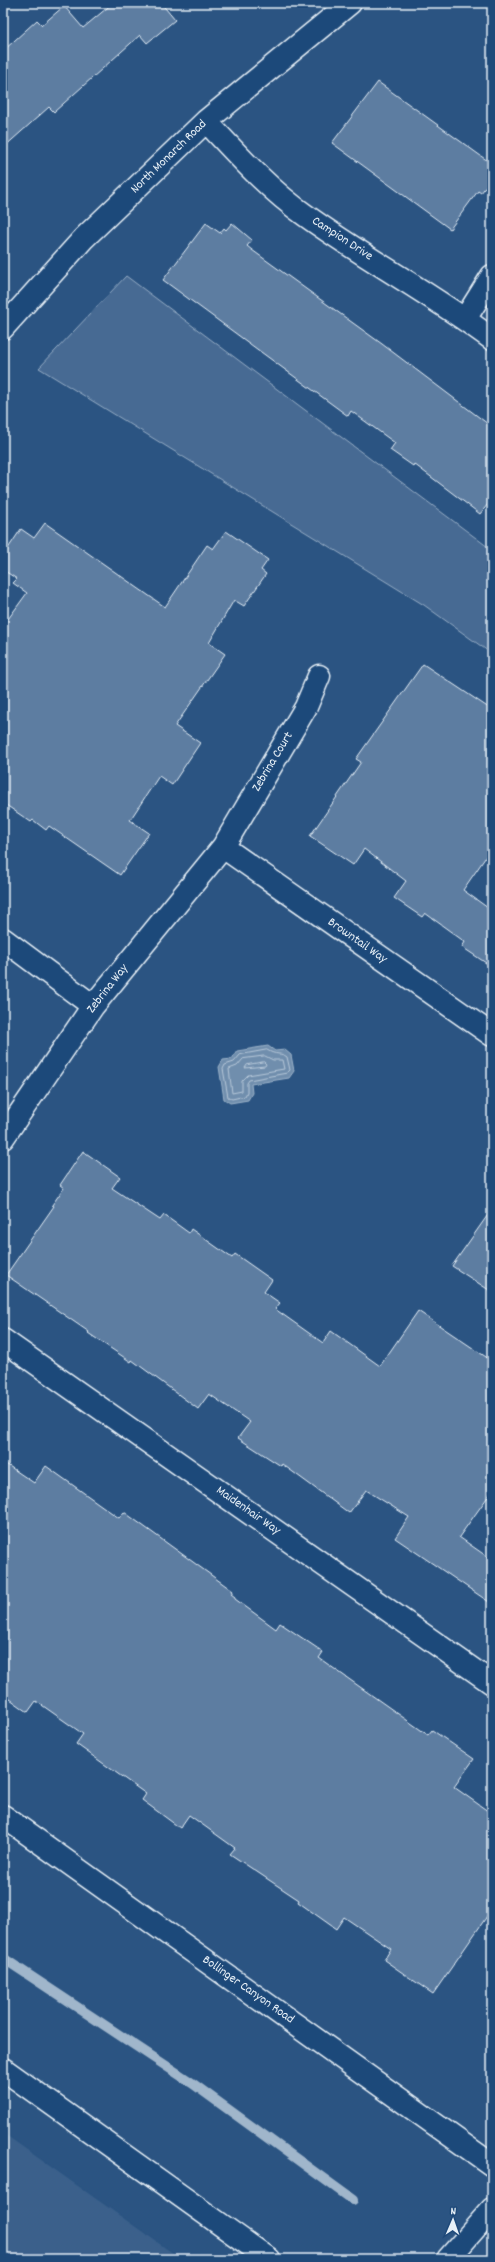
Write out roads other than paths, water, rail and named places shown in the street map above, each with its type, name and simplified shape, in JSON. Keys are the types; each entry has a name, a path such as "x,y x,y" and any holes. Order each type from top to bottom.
{"street":[{"name":"North Monarch Road","path":"3,328 84,238 206,121 350,3"},
{"name":"Campion Drive","path":"206,121 246,163 304,215 465,319 492,339"},
{"path":"465,319 492,276"},
{"name":"Zebrina Court","path":"223,847 306,707 319,676"},
{"name":"Zebrina Way","path":"3,1138 93,1006 223,847"},
{"name":"Browntail Way","path":"223,847 492,1035"},
{"path":"3,938 93,1006"},
{"name":"Maidenhair Way","path":"3,1340 492,1683"},
{"name":"Bollinger Canyon Road","path":"3,1816 492,2165"},
{"path":"3,2069 269,2259"},
{"path":"448,2259 492,2208"}],"water":[{"path":"268,1046 275,1051 285,1050 291,1055 294,1071 289,1078 251,1084 252,1093 248,1100 230,1103 224,1099 219,1067 223,1060 232,1059 237,1051"}],"waterway":[{"path":"3,1958 192,2083 353,2200"}]}
